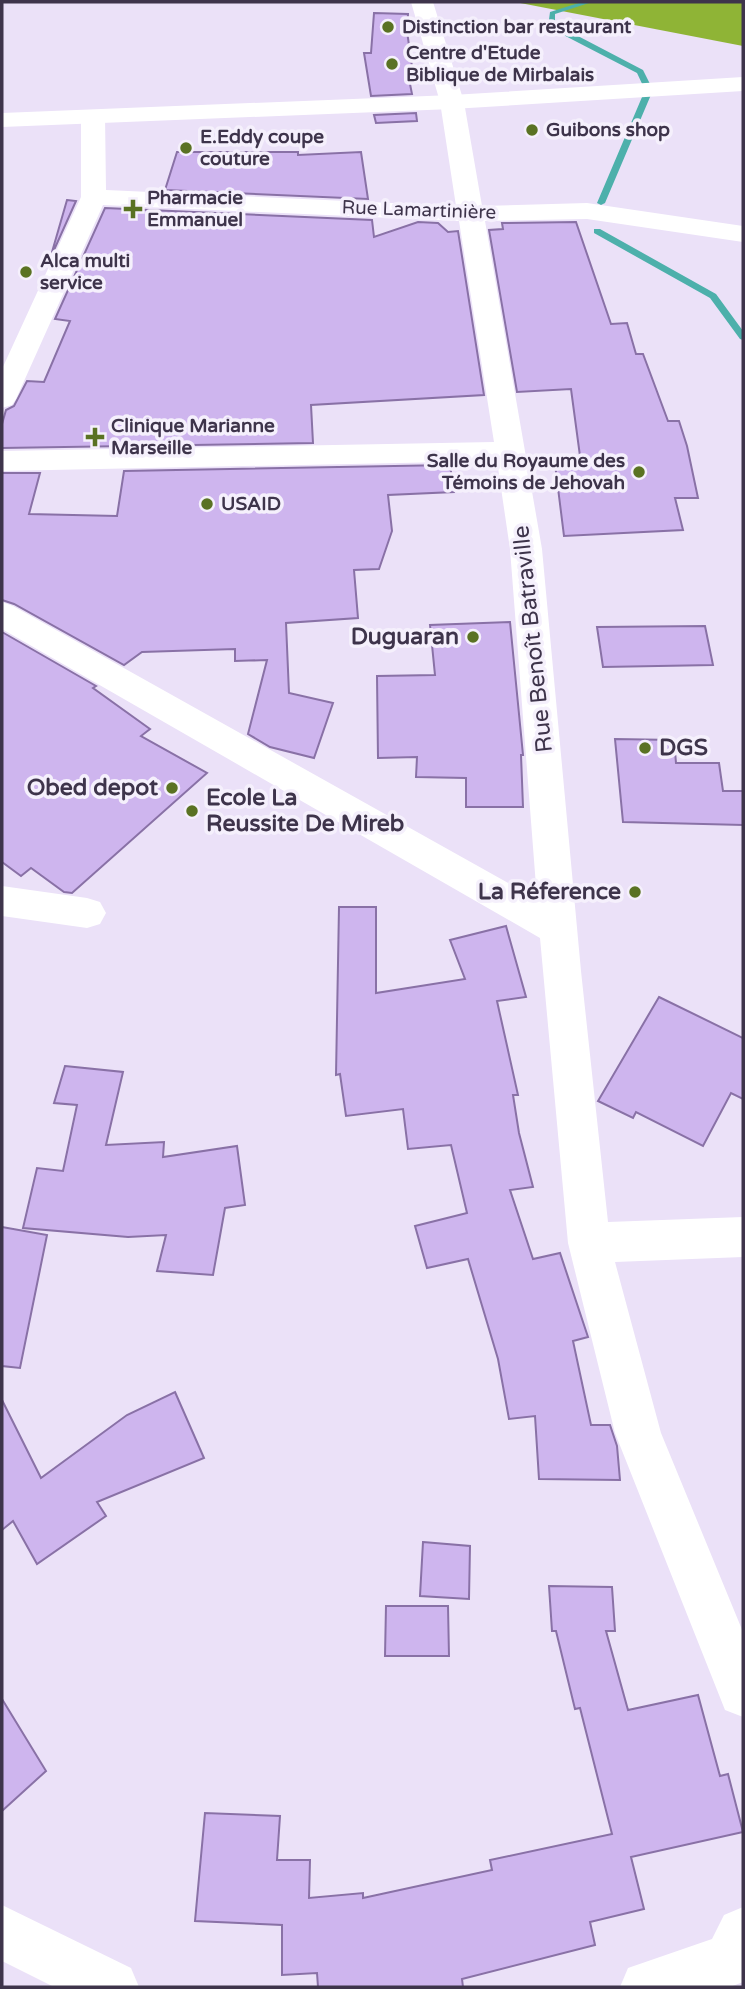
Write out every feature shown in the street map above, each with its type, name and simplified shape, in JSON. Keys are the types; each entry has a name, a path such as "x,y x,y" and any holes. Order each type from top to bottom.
{"street":[{"name":"Rue Benoît Batraville","path":"422,2 453,102 526,549 589,1243 638,1433 743,1692"},
{"path":"2,120 453,102 743,84"},
{"path":"2,399 94,197 93,116"},
{"name":"Rue Lamartinière","path":"94,197 471,214 587,211 743,234"},
{"path":"2,461 510,451"},
{"path":"2,614 559,930"},
{"path":"2,901 87,913"},
{"path":"589,1243 743,1237"},
{"path":"2,1931 112,1987"},
{"path":"647,1987 730,1960 743,1934"}],"green space":[{"path":"515,2 743,2 743,46"}],"building":[{"path":"374,13 408,14 407,31 413,74 408,74 412,94 371,96 364,53 371,53"},
{"path":"416,113 417,121 376,123 374,115"},
{"path":"177,152 298,152 298,155 361,152 368,199 165,190"},
{"path":"67,200 76,201 50,259"},
{"path":"105,208 372,220 374,237 418,222 438,223 448,232 458,231 484,395 311,405 313,443 2,448 2,424 6,410 14,406 27,381 44,382 70,321 55,319"},
{"path":"576,222 611,324 627,323 636,354 643,354 668,421 679,421 698,498 675,498 683,530 564,536 554,456 580,456 571,389 517,392 489,230 503,229 502,223"},
{"path":"450,465 454,492 388,495 392,531 379,569 354,570 358,618 286,623 289,693 333,703 314,758 270,747 248,734 267,660 235,661 235,649 142,652 124,665 14,604 2,600 2,473 40,473 29,514 117,516 124,471"},
{"path":"510,622 523,755 523,807 466,807 466,778 416,777 417,757 378,758 377,676 435,675 430,625"},
{"path":"705,626 713,665 603,667 597,627"},
{"path":"2,632 96,686 93,688 150,729 141,736 207,773 72,893 64,892 31,868 21,876 2,862"},
{"path":"615,739 674,740 676,763 719,763 723,791 743,791 743,825 623,822"},
{"path":"339,907 376,907 376,993 465,979 450,940 506,926 526,997 497,1001 518,1095 513,1095 519,1133 533,1187 510,1190 533,1259 560,1253 588,1337 573,1341 591,1425 610,1425 617,1446 620,1480 539,1479 535,1416 509,1419 498,1359 468,1259 427,1268 415,1226 467,1213 451,1145 408,1149 403,1109 346,1116 340,1074 336,1075"},
{"path":"659,997 743,1038 743,1099 731,1093 703,1146 636,1112 633,1118 598,1101"},
{"path":"65,1066 123,1072 106,1145 164,1142 163,1157 237,1146 245,1205 225,1208 213,1275 157,1271 166,1235 128,1237 23,1228 37,1168 63,1171 77,1105 54,1103"},
{"path":"2,1227 47,1235 20,1368 2,1366"},
{"path":"175,1392 204,1458 97,1502 106,1516 37,1564 13,1521 2,1530 2,1400 41,1478 127,1415"},
{"path":"423,1542 470,1546 469,1599 420,1596"},
{"path":"549,1586 612,1587 615,1631 606,1631 628,1710 698,1695 720,1776 728,1774 743,1832 631,1857 644,1909 590,1922 595,1945 462,1979 463,1987 318,1987 317,1973 282,1975 282,1925 195,1921 205,1813 280,1816 277,1860 310,1860 309,1898 363,1893 363,1898 492,1870 490,1860 612,1834 580,1708 575,1709 556,1631 552,1631"},
{"path":"386,1606 448,1606 449,1656 385,1656"},
{"path":"2,1699 46,1771 2,1811"}],"waterway":[{"path":"589,2 552,13 551,25 640,72 649,90 601,203"},
{"path":"597,231 713,296 743,337"}],"place":[{"name":"Distinction bar restaurant","path":"388,27"},
{"name":"Centre d'Etude Biblique de Mirbalais","path":"392,64"},
{"name":"Guibons shop","path":"532,130"},
{"name":"E.Eddy coupe couture","path":"186,148"},
{"name":"Pharmacie Emmanuel","path":"133,209"},
{"name":"Alca multi service","path":"26,272"},
{"name":"Clinique Marianne Marseille","path":"95,437"},
{"name":"Salle du Royaume des Témoins de Jehovah","path":"639,472"},
{"name":"USAID","path":"207,504"},
{"name":"Duguaran","path":"473,637"},
{"name":"DGS","path":"645,748"},
{"name":"Obed depot","path":"172,788"},
{"name":"Ecole La Reussite De Mireb","path":"192,811"},
{"name":"La Réference","path":"635,892"}]}
